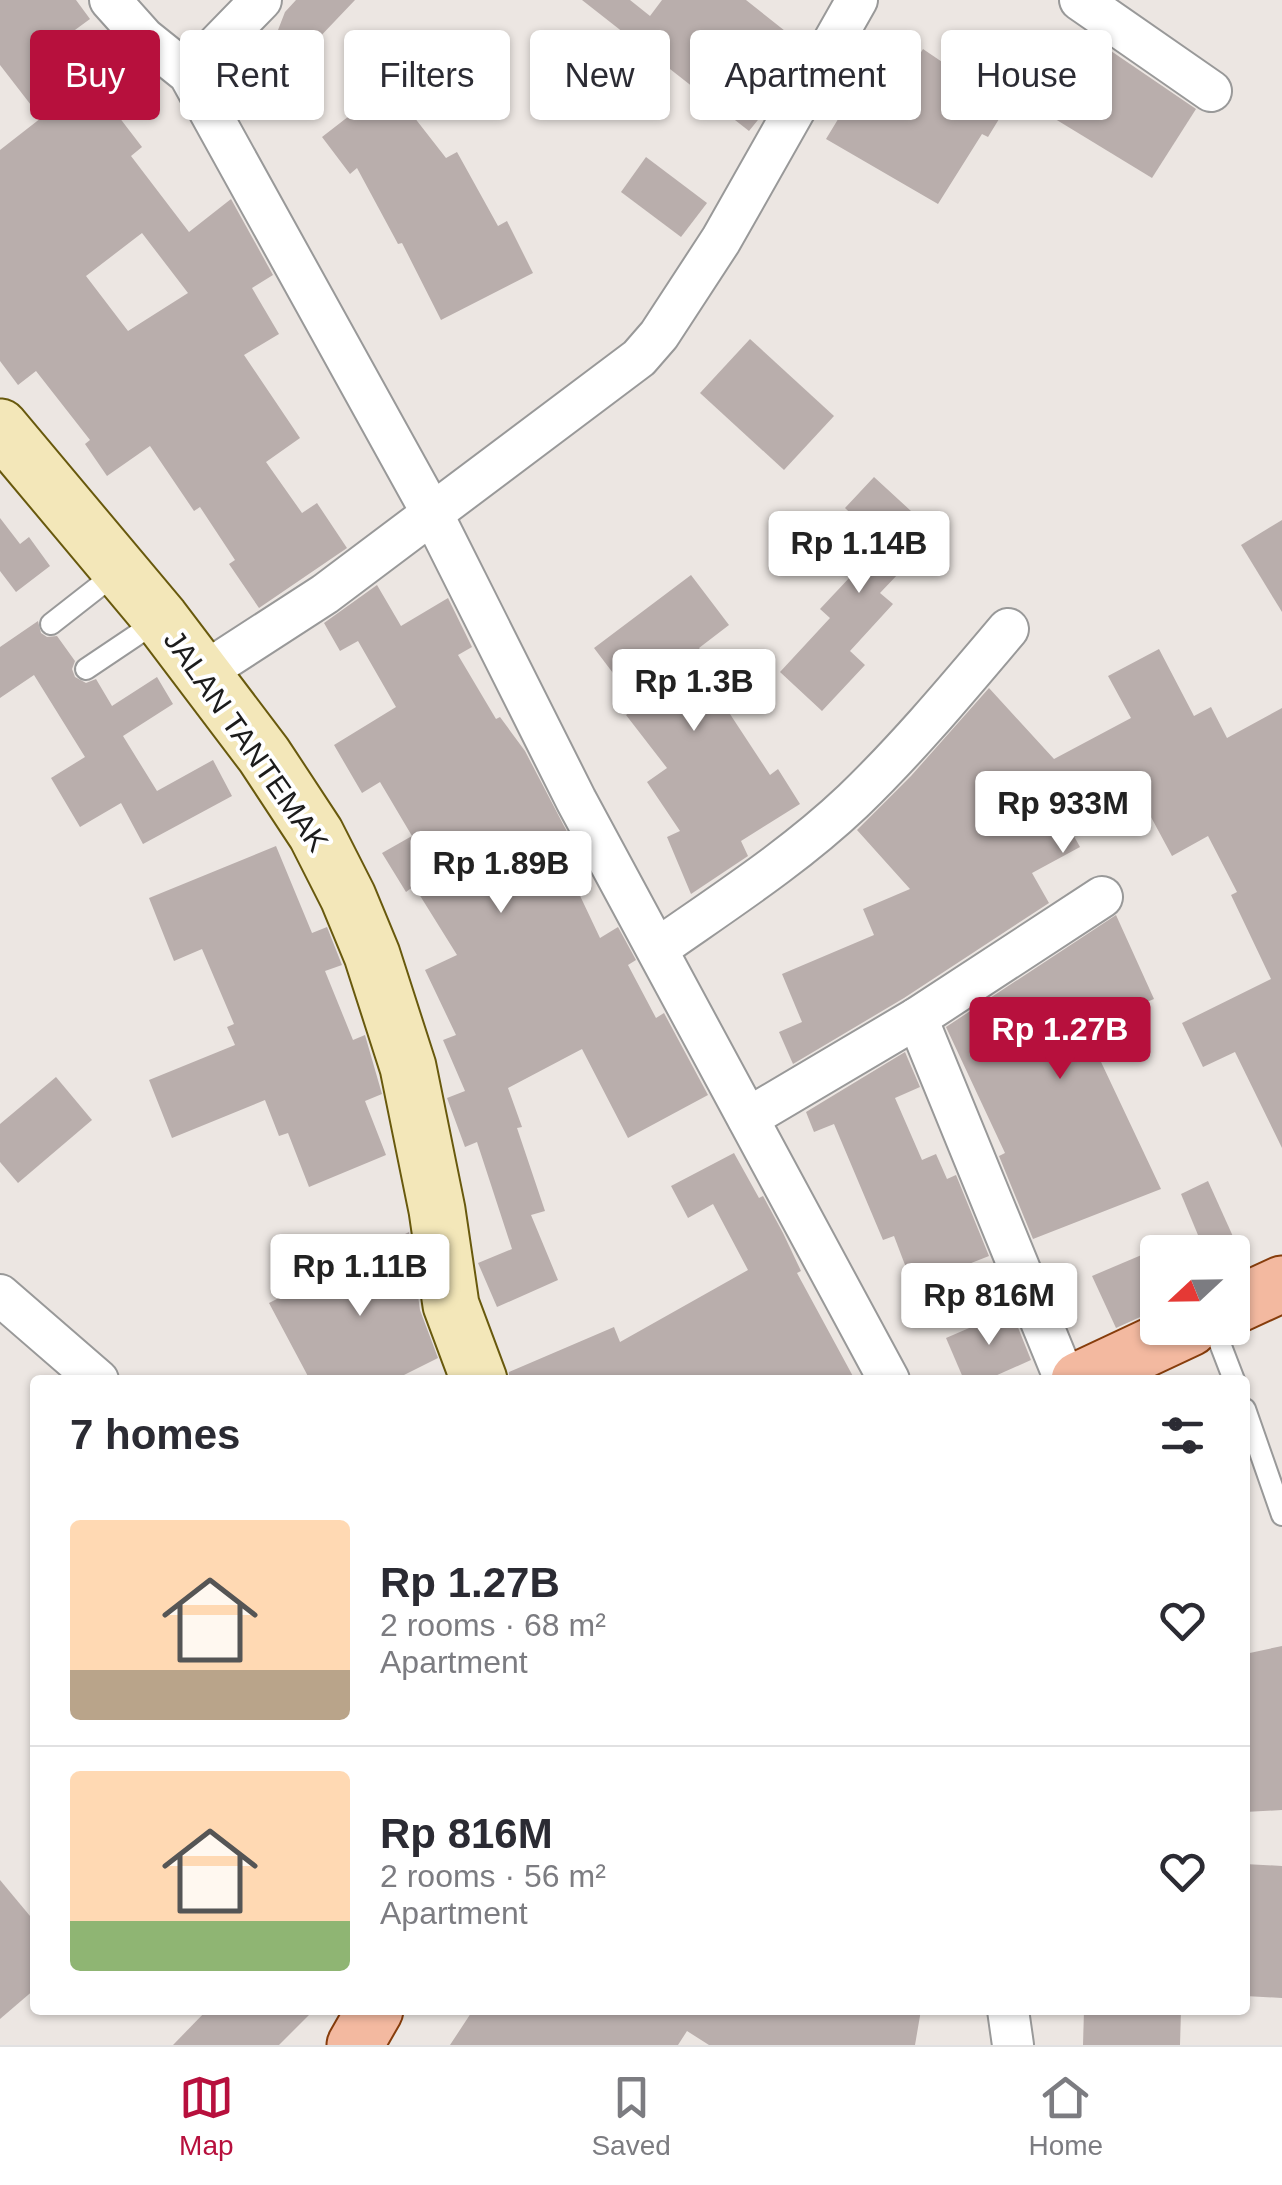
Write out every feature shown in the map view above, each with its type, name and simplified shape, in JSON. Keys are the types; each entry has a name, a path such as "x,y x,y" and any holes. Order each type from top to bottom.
{"main road":[{"path":"1250,1299 1282,1284"},
{"path":"1090,1375 1154,1345"}],"street":[{"path":"110,0 144,38 180,67"},
{"path":"232,30 261,0"},
{"path":"203,674 325,594 433,515 524,442 617,377 659,335 721,240 857,0"},
{"path":"1080,0 1211,91"},
{"path":"214,120 433,515 576,800 886,1375"},
{"name":"JALAN TANTEMAK","path":"0,426 161,619 264,756 316,834 372,955 408,1067 452,1305 478,1375"},
{"path":"656,949 764,874 851,803 913,741 1008,629"},
{"path":"748,1118 917,1018 1102,897"},
{"path":"917,1018 1063,1375"},
{"path":"0,1295 92,1375"},
{"path":"1009,2015 1013,2045"}],"lane":[{"path":"51,624 120,570"},
{"path":"86,669 161,619"},
{"path":"1221,1345 1232,1375"},
{"path":"1250,1424 1282,1514"}],"building":[{"path":"0,0 76,0 90,19 75,30 30,30 30,104 0,65"},
{"path":"296,0 355,0 324,33 278,30 285,12"},
{"path":"582,0 630,0 650,16 662,0 746,0 784,30 690,30 690,85 670,69 670,30 620,30"},
{"path":"923,49 941,61 941,120 998,120 988,137 982,134 938,204 826,139 838,120 921,120"},
{"path":"1112,52 1196,109 1152,178 1057,120 1112,120"},
{"path":"38,120 121,120 142,147 131,156 189,232 231,199 273,275 252,288 279,334 244,355 300,438 266,462 302,513 317,503 347,548 259,608 229,564 235,560 200,507 194,511 150,446 107,476 85,444 90,440 36,371 18,385 0,361 0,150","holes":["142,233 188,293 128,331 86,276"]},
{"path":"344,120 416,120 446,158 457,152 498,226 507,221 533,273 441,320 402,243 398,244 357,168 350,174 322,137"},
{"path":"735,120 758,120 749,131"},
{"path":"646,157 707,203 681,237 621,192"},
{"path":"750,339 834,416 784,470 700,393"},
{"path":"874,477 936,534 880,593 893,604 850,651 865,665 822,711 780,672 830,618 820,609 882,543 845,508"},
{"path":"0,518 20,544 29,537 50,566 16,592 0,571"},
{"path":"1282,520 1282,612 1241,545"},
{"path":"691,575 729,625 699,648 740,701 728,711 770,775 778,769 800,804 741,841 748,856 691,894 667,837 680,831 647,782 667,768 626,715 638,706 594,648"},
{"path":"377,585 401,626 448,598 472,647 458,655 496,719 500,717 525,751 589,874 574,883 600,938 618,927 636,960 628,965 656,1018 664,1013 708,1095 628,1138 582,1049 508,1088 545,1211 531,1215 558,1280 497,1307 478,1263 512,1249 477,1142 465,1147 447,1098 465,1091 443,1040 456,1035 425,970 457,955 414,886 406,892 382,853 412,836 380,782 362,793 334,745 396,707 358,641 340,651 324,623"},
{"path":"38,621 41,633 57,636 75,661 75,677 86,683 96,679 112,706 157,677 173,704 123,736 157,791 213,760 232,796 143,844 121,803 80,827 51,778 85,757 34,675 0,698 0,647"},
{"path":"1159,649 1194,716 1211,707 1227,738 1282,708 1282,1148 1235,1052 1203,1067 1182,1023 1271,979 1231,895 1237,892 1208,836 1172,856 1138,793 1070,829 1080,847 1032,873 1049,903 904,998 793,1064 779,1032 802,1022 782,974 874,935 863,909 910,889 857,830 989,688 1054,759 1131,718 1108,676"},
{"path":"276,846 312,933 327,927 342,965 325,971 353,1040 365,1035 382,1094 365,1101 386,1155 309,1187 288,1133 279,1136 265,1100 172,1138 149,1080 235,1045 227,1027 234,1024 202,949 174,961 149,898"},
{"path":"1116,915 1154,999 1085,1028 1161,1189 1033,1239 999,1156 1005,1153 946,1027"},
{"path":"905,1052 920,1087 895,1098 922,1160 936,1154 947,1179 956,1175 989,1256 913,1286 894,1236 883,1240 834,1124 814,1132 806,1112"},
{"path":"56,1077 92,1120 18,1183 0,1162 0,1124"},
{"path":"734,1153 783,1233 801,1271 797,1273 852,1375 509,1375 614,1327 620,1342 748,1270 713,1204 688,1218 671,1186"},
{"path":"1208,1181 1232,1235 1198,1235 1181,1194"},
{"path":"409,1232 420,1310 438,1358 404,1375 307,1375 269,1303"},
{"path":"1140,1256 1140,1317 1116,1328 1092,1276"},
{"path":"1011,1310 1031,1360 997,1375 962,1375 946,1338"},
{"path":"1282,1646 1282,1810 1250,1812 1250,1653"},
{"path":"1250,1864 1282,1866 1282,1998 1250,1996"},
{"path":"0,1880 30,1916 30,1993 0,2019"},
{"path":"202,2015 309,2015 279,2045 173,2045"},
{"path":"470,2015 920,2015 915,2045 709,2045 687,2031 678,2045 450,2045"},
{"path":"1084,2015 1181,2015 1180,2045 1083,2045"}]}
